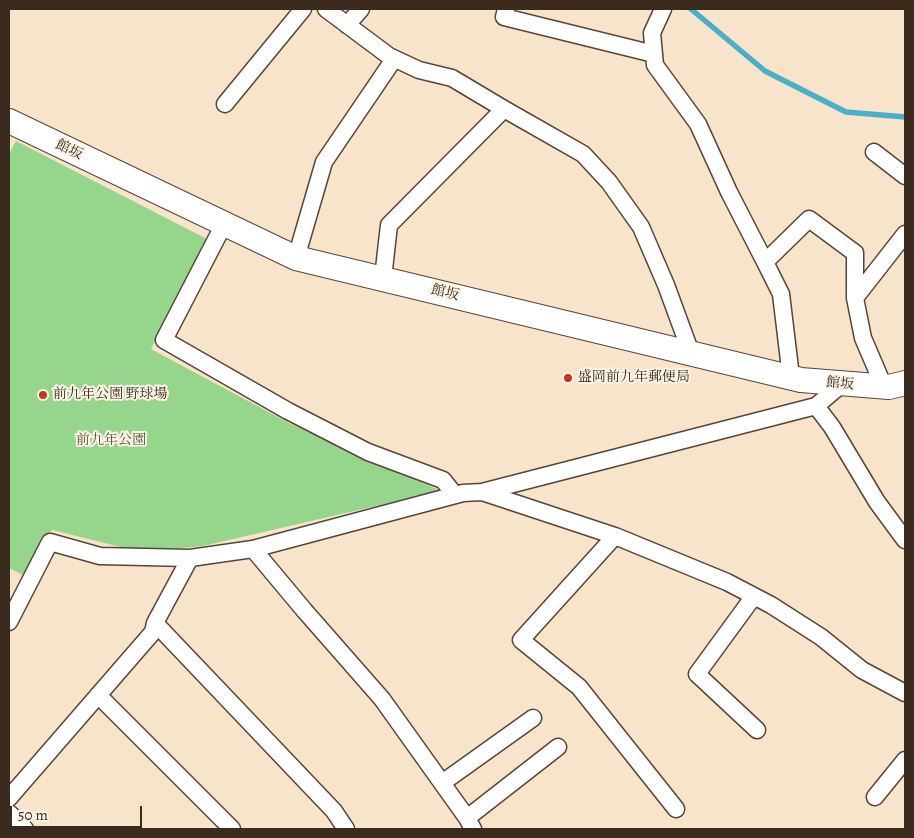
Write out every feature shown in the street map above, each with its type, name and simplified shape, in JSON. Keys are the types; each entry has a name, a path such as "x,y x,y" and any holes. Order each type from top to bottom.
{"main road":[{"name":"館坂","path":"10,125 296,258 791,378 842,384 894,385"}],"street":[{"path":"225,104 304,9"},
{"path":"326,9 394,59 419,70 452,78 504,110 583,154 609,182 641,227 666,285 690,353"},
{"path":"347,24 361,9"},
{"path":"506,9 504,17 654,54"},
{"path":"663,9 652,33 655,65 698,124 729,192 781,294 791,378"},
{"path":"296,258 324,162 394,59"},
{"path":"383,278 389,225 504,110"},
{"path":"874,152 905,176"},
{"path":"765,262 809,219 855,253 855,298 863,338 894,385"},
{"path":"224,224 164,340 288,411 368,452 442,480 455,495"},
{"path":"855,298 905,234"},
{"path":"9,622 50,542 100,556 190,558 253,549 455,495 482,492 816,406 842,384"},
{"path":"816,406 832,427 877,502 905,540"},
{"path":"482,492 615,536 727,582 771,605 821,637 862,670 905,693"},
{"path":"615,536 521,640 579,688 676,809"},
{"path":"253,549 382,700 470,823 558,747"},
{"path":"9,798 153,632 155,623 190,558"},
{"path":"754,596 697,674 757,730"},
{"path":"155,623 334,811 346,829"},
{"path":"98,695 232,829"},
{"path":"442,783 533,718"},
{"path":"875,797 905,760"},
{"path":"9,812 25,829"}],"green space":[{"name":"前九年公園","path":"16,141 207,239 151,349 291,424 441,491 203,546 141,552 52,530 23,575 9,568 9,154"}],"waterway":[{"path":"691,9 765,71 846,112 905,117"}],"place":[{"name":"盛岡前九年郵便局","path":"568,378"},
{"name":"前九年公園 野球場","path":"43,395"}]}
